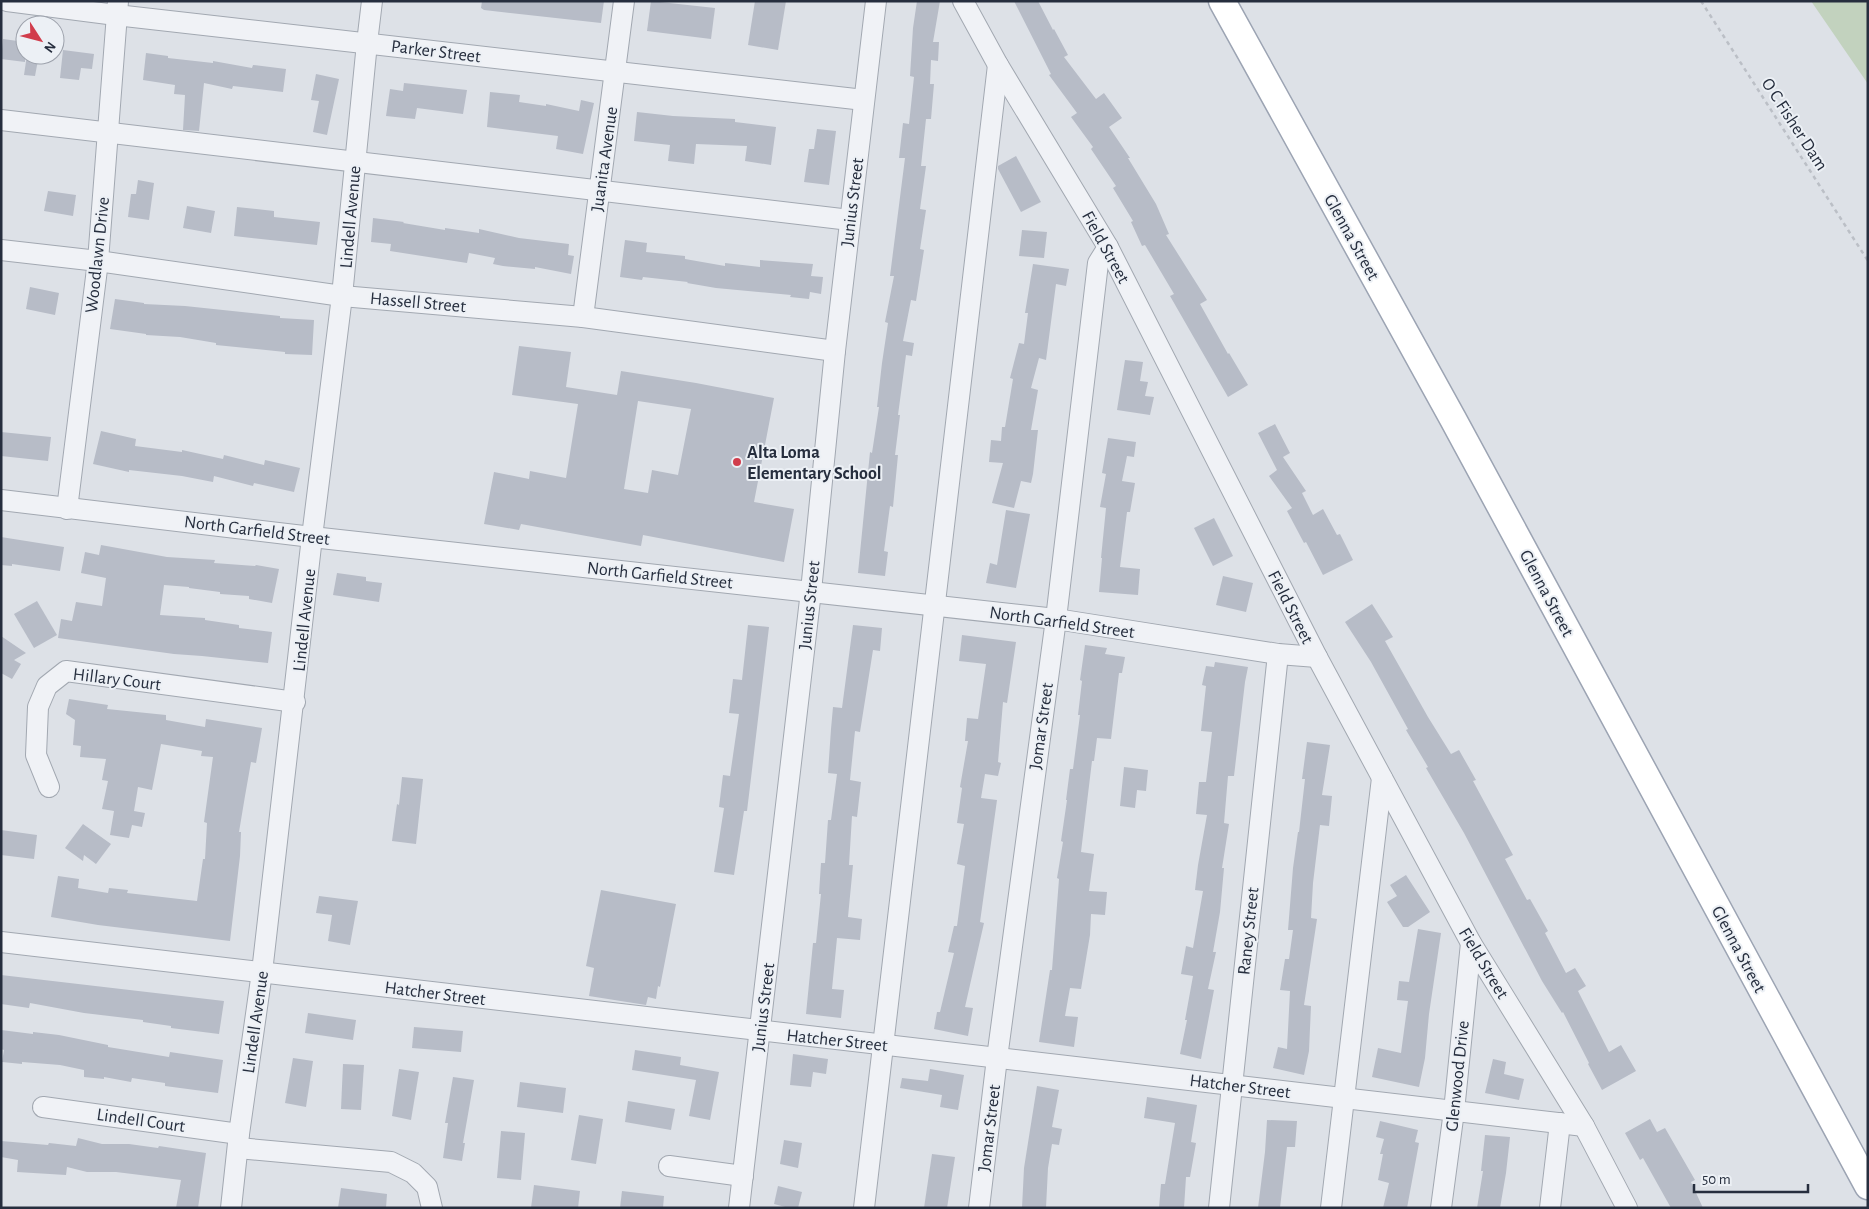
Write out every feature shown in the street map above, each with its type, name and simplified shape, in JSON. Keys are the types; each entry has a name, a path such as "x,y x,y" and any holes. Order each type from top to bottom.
{"main road":[{"name":"Glenna Street","path":"1222,1 1453,419 1868,1186"}],"street":[{"name":"Parker Street","path":"7,1 117,8 366,43 864,100"},
{"name":"Lindell Avenue","path":"231,1208 295,702 312,537 342,296 366,43 372,1"},
{"name":"Juanita Avenue","path":"583,316 624,1"},
{"name":"Junius Street","path":"739,1208 811,591 834,350 876,1"},
{"name":"Field Street","path":"963,1 998,65 1108,248 1317,657 1471,943 1584,1126 1627,1208"},
{"name":"Woodlawn Drive","path":"68,509 98,261 117,8"},
{"path":"864,1208 998,65"},
{"path":"1,120 850,220"},
{"name":"Jomar Street","path":"980,1208 997,1058 1056,619 1098,263 1108,248"},
{"name":"Hassell Street","path":"1,250 98,261 342,296 583,316 834,350"},
{"name":"North Garfield Street","path":"1,500 312,537 1056,619 1278,654 1317,657"},
{"name":"Raney Street","path":"1219,1208 1278,654"},
{"name":"Hillary Court","path":"49,786 36,755 38,707 47,686 66,671 295,702"},
{"path":"1331,1208 1382,778"},
{"name":"Hatcher Street","path":"1,942 1584,1126"},
{"name":"Glenwood Drive","path":"1441,1208 1454,1111 1471,943"},
{"name":"Lindell Court","path":"43,1107 238,1141 391,1162 413,1173 427,1187 432,1208"},
{"path":"1550,1208 1560,1123"},
{"path":"669,1166 743,1176"}],"path":[{"name":"O C Fisher Dam","path":"1701,1 1868,261"}],"green space":[{"path":"1811,1 1868,1 1868,84"}],"building":[{"path":"482,1 604,1 601,23 484,10 481,8"},
{"path":"651,1 715,8 711,39 647,31"},
{"path":"755,1 786,1 778,50 748,45"},
{"path":"917,1 940,1 933,42 939,42 938,61 931,60 930,84 934,84 931,119 926,119 921,166 926,166 920,209 926,210 920,249 924,250 916,301 911,300 903,341 914,343 912,356 906,355 898,415 900,415 895,455 898,455 893,507 890,506 884,551 888,552 885,576 858,573 870,452 872,453 879,407 877,407 888,323 885,322 894,276 890,276 905,158 899,158 903,123 909,124 914,77 910,76 913,28"},
{"path":"1014,1 1038,1 1068,55 1064,57 1096,99 1104,93 1122,118 1109,127 1130,158 1128,158 1156,204 1169,234 1166,235 1207,300 1200,304 1248,385 1228,397 1170,296 1174,294 1145,245 1142,246 1131,222 1133,221 1113,188 1116,186 1091,149 1093,147 1071,117 1077,113 1049,75 1051,74"},
{"path":"3,39 15,41 15,61 1,59"},
{"path":"65,50 94,54 92,69 81,68 79,80 60,78 61,65 65,65"},
{"path":"146,53 168,56 168,58 213,63 213,61 252,68 253,65 286,69 283,92 233,86 232,89 204,83 199,131 183,130 185,95 174,94 175,85 143,80"},
{"path":"26,65 37,65 35,76 24,75"},
{"path":"316,74 339,79 327,135 313,132 319,101 311,100"},
{"path":"404,83 467,90 463,114 417,108 415,119 386,116 390,89 403,91"},
{"path":"490,92 520,95 519,102 546,106 546,104 579,111 581,100 594,103 583,154 556,149 558,136 487,127"},
{"path":"637,112 735,119 735,122 776,127 771,165 745,161 747,146 696,144 694,164 668,161 670,145 634,141"},
{"path":"817,129 836,131 829,185 804,182 809,149 814,149"},
{"path":"1016,156 1041,202 1021,212 998,169 998,166"},
{"path":"138,180 154,183 149,220 128,217 131,194 136,194"},
{"path":"48,191 76,195 73,216 44,211"},
{"path":"187,206 215,211 211,233 183,228"},
{"path":"237,207 274,211 274,217 320,222 317,245 234,236"},
{"path":"373,218 445,230 445,228 479,233 479,229 519,238 569,244 568,255 574,256 571,274 535,267 535,269 493,264 495,258 469,253 467,263 390,251 391,244 371,242"},
{"path":"1022,230 1047,232 1044,258 1019,256"},
{"path":"625,240 647,243 646,252 685,256 685,259 725,266 725,263 760,267 760,260 813,264 811,276 823,277 821,294 810,292 809,299 790,297 791,295 716,288 688,282 643,277 642,280 620,277"},
{"path":"1033,264 1069,269 1066,286 1056,284 1046,360 1039,358 1031,388 1038,390 1031,430 1038,430 1031,483 1021,481 1014,508 992,503 1003,463 989,462 991,440 1001,441 1002,427 1005,427 1013,379 1010,378 1019,343 1024,344 1028,313 1025,313"},
{"path":"30,287 59,293 55,315 26,309"},
{"path":"115,299 144,304 185,306 280,316 280,318 314,320 312,355 285,354 285,352 216,345 216,343 180,337 146,335 110,329"},
{"path":"519,346 571,352 566,387 617,395 621,371 774,398 754,502 794,509 784,562 643,535 641,546 521,524 519,530 484,524 494,472 529,479 530,471 566,478 578,404 512,395","holes":["638,401 691,409 678,475 652,470 648,493 624,489"]},
{"path":"1125,360 1143,362 1140,381 1148,382 1145,396 1154,397 1150,415 1117,410"},
{"path":"1275,424 1290,453 1283,457 1306,491 1302,493 1313,515 1323,509 1337,535 1340,534 1353,560 1323,575 1287,511 1292,508 1269,476 1277,470 1258,433"},
{"path":"101,431 136,439 135,446 182,452 182,450 223,459 224,455 264,465 265,460 300,468 294,492 254,483 253,486 214,476 213,482 182,476 129,470 129,472 93,464"},
{"path":"1,432 51,437 48,461 1,456"},
{"path":"1108,438 1136,442 1134,457 1127,456 1122,481 1135,483 1130,512 1127,512 1120,567 1140,569 1138,595 1099,592 1106,508 1100,507 1106,474 1102,473"},
{"path":"1006,510 1030,514 1016,588 986,583 990,563 997,565"},
{"path":"1214,518 1233,556 1213,566 1194,528"},
{"path":"1,537 64,547 60,571 12,564 12,566 1,565"},
{"path":"101,545 167,557 215,560 214,563 256,565 279,569 272,603 249,599 249,596 220,594 220,592 189,587 164,585 160,615 205,618 205,620 239,625 239,628 272,632 268,663 174,654 58,638 61,619 72,621 76,602 102,606 106,578 81,573 85,552 99,555"},
{"path":"337,573 366,577 366,581 382,583 379,602 333,595"},
{"path":"1223,576 1253,583 1246,612 1216,605"},
{"path":"37,601 57,635 34,648 14,614"},
{"path":"1372,604 1393,637 1385,641 1428,717 1451,754 1459,750 1476,780 1473,781 1513,855 1505,859 1527,900 1530,899 1548,931 1545,933 1566,973 1575,968 1586,986 1578,991 1609,1052 1621,1045 1636,1071 1602,1090 1563,1012 1542,981 1464,833 1426,768 1428,767 1406,730 1408,729 1371,662 1345,622"},
{"path":"748,625 769,627 747,811 744,811 734,875 714,872 724,808 719,807 723,775 730,776 739,714 729,713 733,679 742,680"},
{"path":"853,625 882,628 880,651 873,650 860,732 855,731 850,780 861,782 857,817 852,816 849,865 853,865 848,917 862,919 860,940 837,938 832,989 844,990 841,1018 806,1014 813,943 816,943 821,894 819,894 821,863 825,863 828,820 831,820 837,774 828,773 833,707 842,708"},
{"path":"962,635 1016,642 1007,703 1003,702 998,762 1001,763 998,776 985,774 981,798 997,800 980,922 984,923 965,1007 973,1008 968,1036 934,1029 954,953 948,952 954,926 957,926 965,866 957,864 964,824 957,823 962,788 960,787 968,741 965,741 967,718 978,719 986,664 959,661"},
{"path":"1,636 26,653 14,660 21,664 12,679 1,673"},
{"path":"1085,645 1107,648 1105,654 1125,657 1122,673 1119,673 1111,739 1097,738 1094,761 1092,761 1081,852 1094,854 1089,891 1107,892 1105,915 1091,914 1090,935 1081,989 1070,988 1065,1016 1078,1017 1074,1047 1039,1042 1050,970 1052,970 1059,879 1057,878 1063,842 1061,841 1070,769 1073,769 1080,715 1078,715 1082,681 1080,680"},
{"path":"1215,662 1248,667 1234,776 1228,776 1224,823 1229,824 1222,868 1224,868 1220,912 1213,952 1216,952 1208,989 1214,990 1201,1059 1180,1054 1193,976 1181,974 1186,946 1193,948 1203,891 1195,890 1207,815 1196,814 1199,782 1206,782 1212,732 1201,731 1206,686 1202,685 1206,666 1214,667"},
{"path":"69,699 108,705 107,709 166,715 166,720 205,727 206,719 262,728 256,763 251,762 239,832 241,832 240,856 230,941 98,925 51,917 58,876 79,879 78,888 108,893 109,888 128,890 127,893 197,901 203,859 205,859 207,823 204,822 213,757 201,756 202,751 161,744 152,790 138,787 134,811 145,813 142,827 132,825 129,838 110,835 114,811 102,809 108,781 102,780 106,759 80,757 81,746 73,745 75,720 66,714"},
{"path":"1307,742 1330,745 1322,795 1332,796 1329,826 1320,825 1313,883 1311,918 1317,919 1304,1005 1311,1006 1309,1051 1304,1075 1273,1068 1278,1047 1287,1049 1290,991 1280,990 1285,959 1289,959 1293,930 1288,930 1293,868 1305,779 1302,779"},
{"path":"1124,767 1148,770 1146,791 1137,790 1135,808 1120,806"},
{"path":"402,777 423,779 416,844 392,841"},
{"path":"83,824 111,844 96,864 84,855 83,861 65,848"},
{"path":"1,830 37,835 34,859 1,855"},
{"path":"1406,875 1430,912 1408,927 1403,927 1387,902 1397,896 1390,885"},
{"path":"601,890 676,904 660,987 658,986 656,999 648,997 646,1005 589,996 594,968 586,966"},
{"path":"319,896 358,901 350,945 328,941 332,915 316,913"},
{"path":"1418,929 1441,933 1429,1014 1425,1058 1419,1087 1372,1077 1378,1048 1401,1053 1408,1001 1397,1000 1399,981 1409,982"},
{"path":"1,975 224,1001 219,1034 171,1028 171,1026 143,1022 143,1020 84,1013 30,1003 29,1008 1,1004"},
{"path":"308,1013 356,1020 353,1040 305,1033"},
{"path":"414,1027 463,1031 461,1052 412,1048"},
{"path":"1,1030 59,1035 108,1045 108,1047 169,1057 170,1052 223,1060 218,1093 165,1086 165,1083 132,1078 131,1082 104,1077 104,1079 84,1077 84,1070 60,1065 2,1062 4,1050 1,1049"},
{"path":"635,1050 681,1057 680,1065 719,1072 710,1120 689,1116 696,1080 632,1070"},
{"path":"793,1054 828,1059 826,1074 813,1072 811,1087 790,1085"},
{"path":"293,1058 313,1061 306,1107 285,1103"},
{"path":"1493,1059 1506,1062 1504,1074 1524,1079 1519,1100 1485,1093"},
{"path":"343,1064 364,1065 361,1110 341,1109"},
{"path":"399,1069 419,1072 411,1120 392,1116"},
{"path":"930,1069 964,1075 958,1110 940,1107 942,1095 900,1088 902,1078 928,1081"},
{"path":"453,1077 474,1080 463,1143 465,1143 462,1161 443,1158 448,1123 445,1123"},
{"path":"520,1082 566,1088 563,1113 517,1107"},
{"path":"1037,1086 1059,1090 1052,1127 1062,1129 1059,1145 1052,1144 1048,1168 1046,1208 1022,1208 1024,1168"},
{"path":"1147,1097 1197,1105 1191,1142 1196,1143 1190,1177 1186,1177 1184,1208 1159,1208 1161,1184 1165,1184 1175,1123 1144,1118"},
{"path":"628,1101 675,1109 671,1130 625,1122"},
{"path":"579,1115 603,1119 596,1164 571,1160"},
{"path":"1650,1119 1657,1132 1665,1128 1695,1180 1691,1182 1703,1208 1671,1208 1643,1158 1640,1160 1625,1133"},
{"path":"1267,1120 1297,1121 1295,1147 1287,1147 1280,1208 1258,1208"},
{"path":"1380,1121 1418,1130 1415,1142 1419,1143 1407,1208 1383,1208 1389,1183 1378,1180 1383,1154 1380,1154 1384,1139 1376,1137"},
{"path":"501,1131 525,1133 521,1180 497,1178"},
{"path":"1485,1135 1510,1137 1500,1208 1477,1208 1483,1171 1481,1171"},
{"path":"78,1138 102,1144 129,1144 158,1148 159,1146 206,1153 198,1208 176,1208 181,1180 116,1172 87,1172 67,1167 66,1175 17,1172 18,1160 1,1157 1,1141 76,1146"},
{"path":"784,1140 802,1143 798,1168 780,1164"},
{"path":"932,1154 955,1157 947,1208 924,1208"},
{"path":"534,1185 580,1191 578,1208 531,1208"},
{"path":"778,1186 802,1192 798,1208 774,1204"},
{"path":"341,1188 387,1194 386,1208 338,1208"},
{"path":"622,1191 664,1196 663,1208 620,1208"}],"place":[{"name":"Alta Loma Elementary School","path":"737,462"}]}
